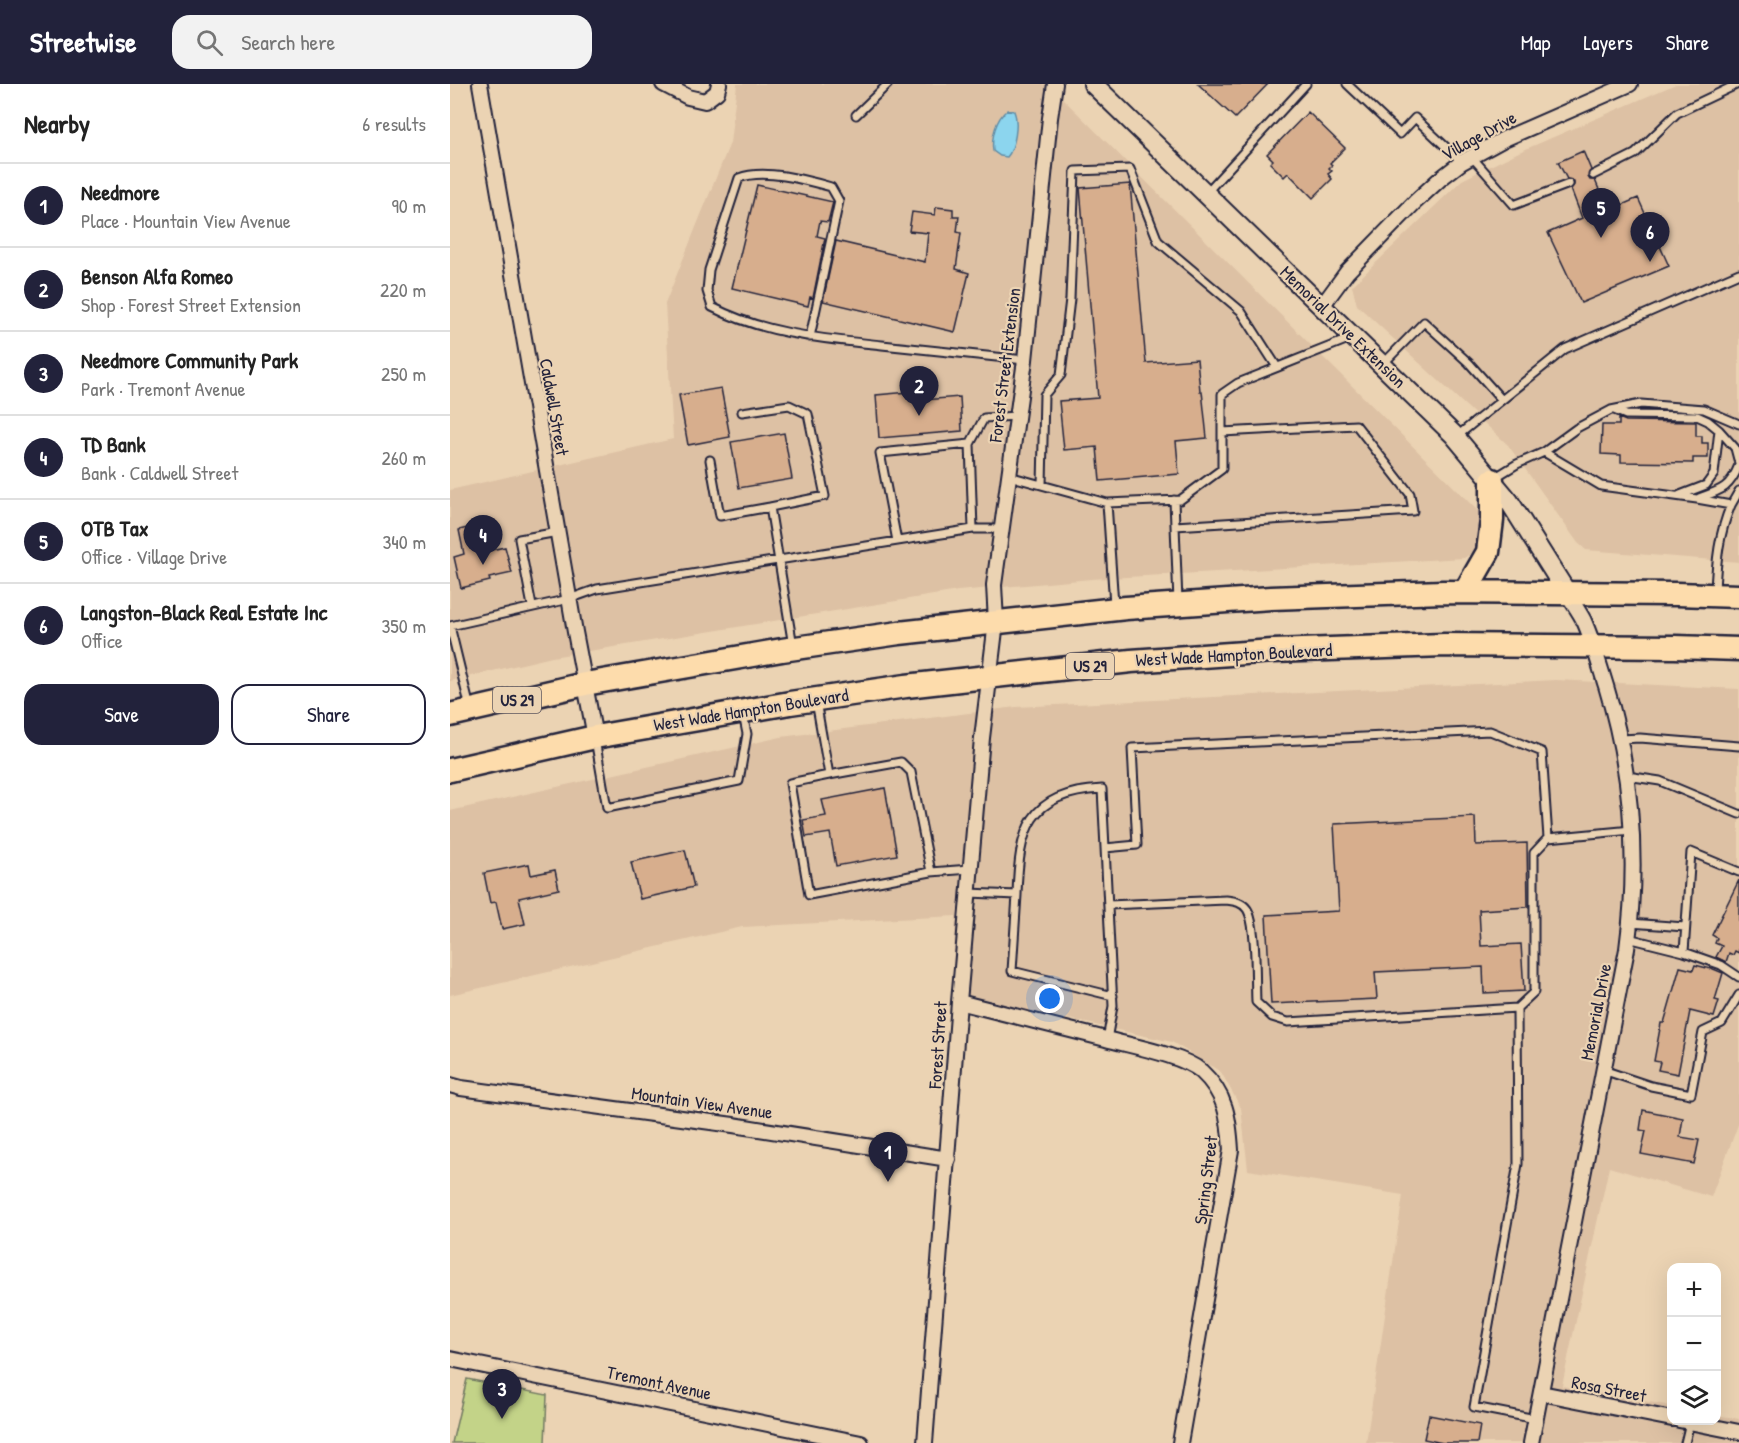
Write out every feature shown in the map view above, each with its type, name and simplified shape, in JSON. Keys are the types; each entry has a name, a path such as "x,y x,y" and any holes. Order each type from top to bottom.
{"main road":[{"path":"1465,592 1488,552 1492,520 1492,480"},
{"name":"US 29","path":"460,713 585,684 793,648 1115,609 1271,598 1465,592 1739,596"},
{"name":"West Wade Hampton Boulevard","path":"450,770 595,737 816,699 989,676 1131,661 1273,651 1444,645 1739,650"}],"street":[{"name":"Caldwell Street","path":"480,84 595,737"},
{"path":"663,84 687,97 705,101 717,92 719,84"},
{"name":"Forest Street Extension","path":"993,650 996,622 993,585 1025,360 1055,84"},
{"name":"Memorial Drive Extension","path":"1093,84 1455,437 1509,501 1567,593"},
{"name":"Village Drive","path":"1322,306 1347,272 1440,179 1467,160 1504,139 1630,84"},
{"name":"Memorial Drive","path":"1531,1443 1628,938 1634,874 1633,830 1621,739 1583,620 1567,593"},
{"name":"Forest Street","path":"925,1443 959,1002 993,650"},
{"name":"Spring Street","path":"959,1002 1163,1054 1185,1062 1200,1070 1214,1085 1225,1103 1231,1150 1180,1443"},
{"name":"Mountain View Avenue","path":"450,1085 733,1125 948,1159"},
{"name":"Tremont Avenue","path":"450,1359 861,1443"},
{"name":"Rosa Street","path":"1541,1393 1667,1418"},
{"path":"1704,1425 1739,1432"}],"lane":[{"path":"856,115 888,84"},
{"path":"1206,193 1306,84"},
{"path":"1347,84 1400,134 1415,118 1467,160 1514,206 1569,184"},
{"path":"1593,175 1635,154 1677,113 1738,84"},
{"path":"1042,485 1044,395 1061,375 1070,298 1075,171 1130,170 1158,241 1240,311 1277,367"},
{"path":"810,337 839,201 831,187 806,179 751,173 739,178 709,270 707,291 712,307 754,324 810,337 1025,360"},
{"path":"1455,437 1565,349 1739,273"},
{"path":"1382,365 1424,322 1469,363 1502,400"},
{"path":"1009,476 1107,503 1180,500 1222,469 1222,394 1238,383 1353,337"},
{"path":"1492,480 1517,464 1544,452 1577,428 1611,410 1641,404 1704,409 1739,424"},
{"path":"710,460 720,516 825,495 808,414 789,405 742,411"},
{"path":"1611,410 1626,415 1696,416 1708,421 1719,430 1735,448 1739,464 1733,481 1719,491 1697,499"},
{"path":"973,529 970,444 984,418 1017,416"},
{"path":"1175,526 1413,511 1410,494 1356,425 1222,432"},
{"path":"1678,496 1706,485 1714,474 1719,430"},
{"path":"897,541 880,453 970,444"},
{"path":"1544,452 1601,486 1731,505"},
{"path":"1714,595 1722,525 1739,491"},
{"path":"1174,500 1178,605"},
{"path":"1107,503 1115,609"},
{"path":"770,507 793,648"},
{"path":"460,713 450,626 569,599 597,589 973,529 1001,529"},
{"path":"532,606 519,539 558,532"},
{"path":"816,699 829,775"},
{"path":"595,737 607,808 739,781 747,734 742,711"},
{"path":"1105,848 1137,845 1132,748 1490,730 1542,752 1548,838"},
{"path":"1621,739 1640,738 1739,746"},
{"path":"931,872 911,772 901,762 790,783 809,895 931,872 971,869"},
{"path":"1627,776 1660,781 1739,814"},
{"path":"1107,1040 1113,996 1102,789 1070,793 1053,800 1040,809 1030,820 1024,834 1019,861 1012,971 1113,996"},
{"path":"1108,905 1226,900 1239,902 1246,909 1251,922 1257,1002 1272,1017 1288,1022 1517,1008 1534,992 1534,853 1548,838 1633,830"},
{"path":"1684,952 1691,852 1739,872"},
{"path":"969,893 1017,895"},
{"path":"1630,923 1685,927"},
{"path":"1628,938 1684,952 1721,965 1739,977"},
{"path":"1603,1071 1651,1086 1691,1094 1702,1032 1722,1023 1739,994"},
{"path":"1517,1008 1518,1164 1474,1407 1536,1419"},
{"path":"1684,1425 1685,1443"}],"shaded area":[{"path":"737,84 1048,84 1479,512 1481,532 1476,551 1464,558 1091,579 958,591 552,657 450,681 450,490 673,439 665,304 730,143"},
{"path":"1676,84 1739,84 1739,562 1586,550 1578,543 1508,445 1357,305 1352,286 1462,180 1519,152"},
{"path":"1556,680 1739,689 1739,1122 1711,1197 1609,1167 1562,1386 1667,1405 1667,1425 1721,1425 1721,1416 1739,1419 1739,1443 1366,1443 1403,1195 1248,1170 1241,1108 1221,1072 1172,1042 951,993 956,916 742,927 450,995 450,811 781,737 1016,707"}],"green space":[{"path":"467,1379 547,1395 545,1443 452,1443"}],"water":[{"path":"1007,110 1014,111 1016,128 1014,142 1007,157 1000,156 993,151 993,146 997,123"}],"building":[{"path":"1198,84 1268,84 1235,118"},
{"path":"1308,112 1345,148 1330,163 1332,165 1329,168 1332,171 1328,174 1332,179 1313,198 1288,173 1284,177 1270,163 1273,160 1267,154"},
{"path":"1583,151 1591,170 1588,177 1590,180 1595,180 1608,211 1638,198 1669,266 1581,303 1548,233 1582,218 1571,189 1574,181 1567,179 1558,162"},
{"path":"1130,184 1146,363 1197,359 1207,438 1176,441 1179,474 1100,481 1097,447 1064,450 1059,401 1098,398 1080,188"},
{"path":"757,185 833,202 828,222 820,221 817,236 825,238 813,298 810,297 808,306 732,288"},
{"path":"936,207 953,209 953,216 959,216 957,232 961,233 956,269 969,273 955,332 823,301 836,241 925,262 928,233 909,231 912,212 935,215"},
{"path":"721,388 730,437 688,445 679,395"},
{"path":"909,392 910,401 960,397 962,431 879,438 876,395"},
{"path":"1619,418 1626,421 1696,422 1696,436 1702,436 1702,443 1708,443 1708,458 1693,458 1693,463 1621,462 1621,455 1601,454 1602,425 1619,425"},
{"path":"784,433 792,479 739,488 731,442"},
{"path":"480,525 486,551 505,547 512,573 461,588 454,557 464,554 459,530"},
{"path":"885,788 897,855 836,866 830,833 806,837 803,820 826,816 822,800"},
{"path":"1475,817 1476,845 1527,843 1528,907 1479,910 1481,946 1521,944 1524,991 1484,993 1483,967 1375,972 1377,999 1271,1004 1266,915 1339,911 1334,824"},
{"path":"685,850 694,887 640,899 631,862"},
{"path":"529,864 531,875 555,870 559,889 519,898 525,924 502,929 496,902 490,903 484,873"},
{"path":"1739,880 1739,953 1735,951 1733,955 1729,953 1726,962 1716,957 1722,946 1715,943 1717,938 1712,935"},
{"path":"1695,965 1723,973 1715,1000 1719,1001 1714,1017 1690,1011 1678,1074 1658,1070 1660,1062 1654,1061 1661,1023 1664,1023 1680,967 1693,970"},
{"path":"1643,1110 1683,1118 1680,1137 1699,1140 1694,1164 1641,1154 1646,1131 1640,1130"},
{"path":"1429,1415 1480,1425 1477,1443 1443,1443 1424,1439"}],"place":[{"name":"OTB Tax","path":"1601,238"},
{"name":"Langston-Black Real Estate Inc","path":"1650,262"},
{"name":"Benson Alfa Romeo","path":"919,416"},
{"name":"TD Bank","path":"483,565"},
{"name":"Needmore","path":"888,1182"},
{"name":"Needmore Community Park","path":"502,1419"}]}
